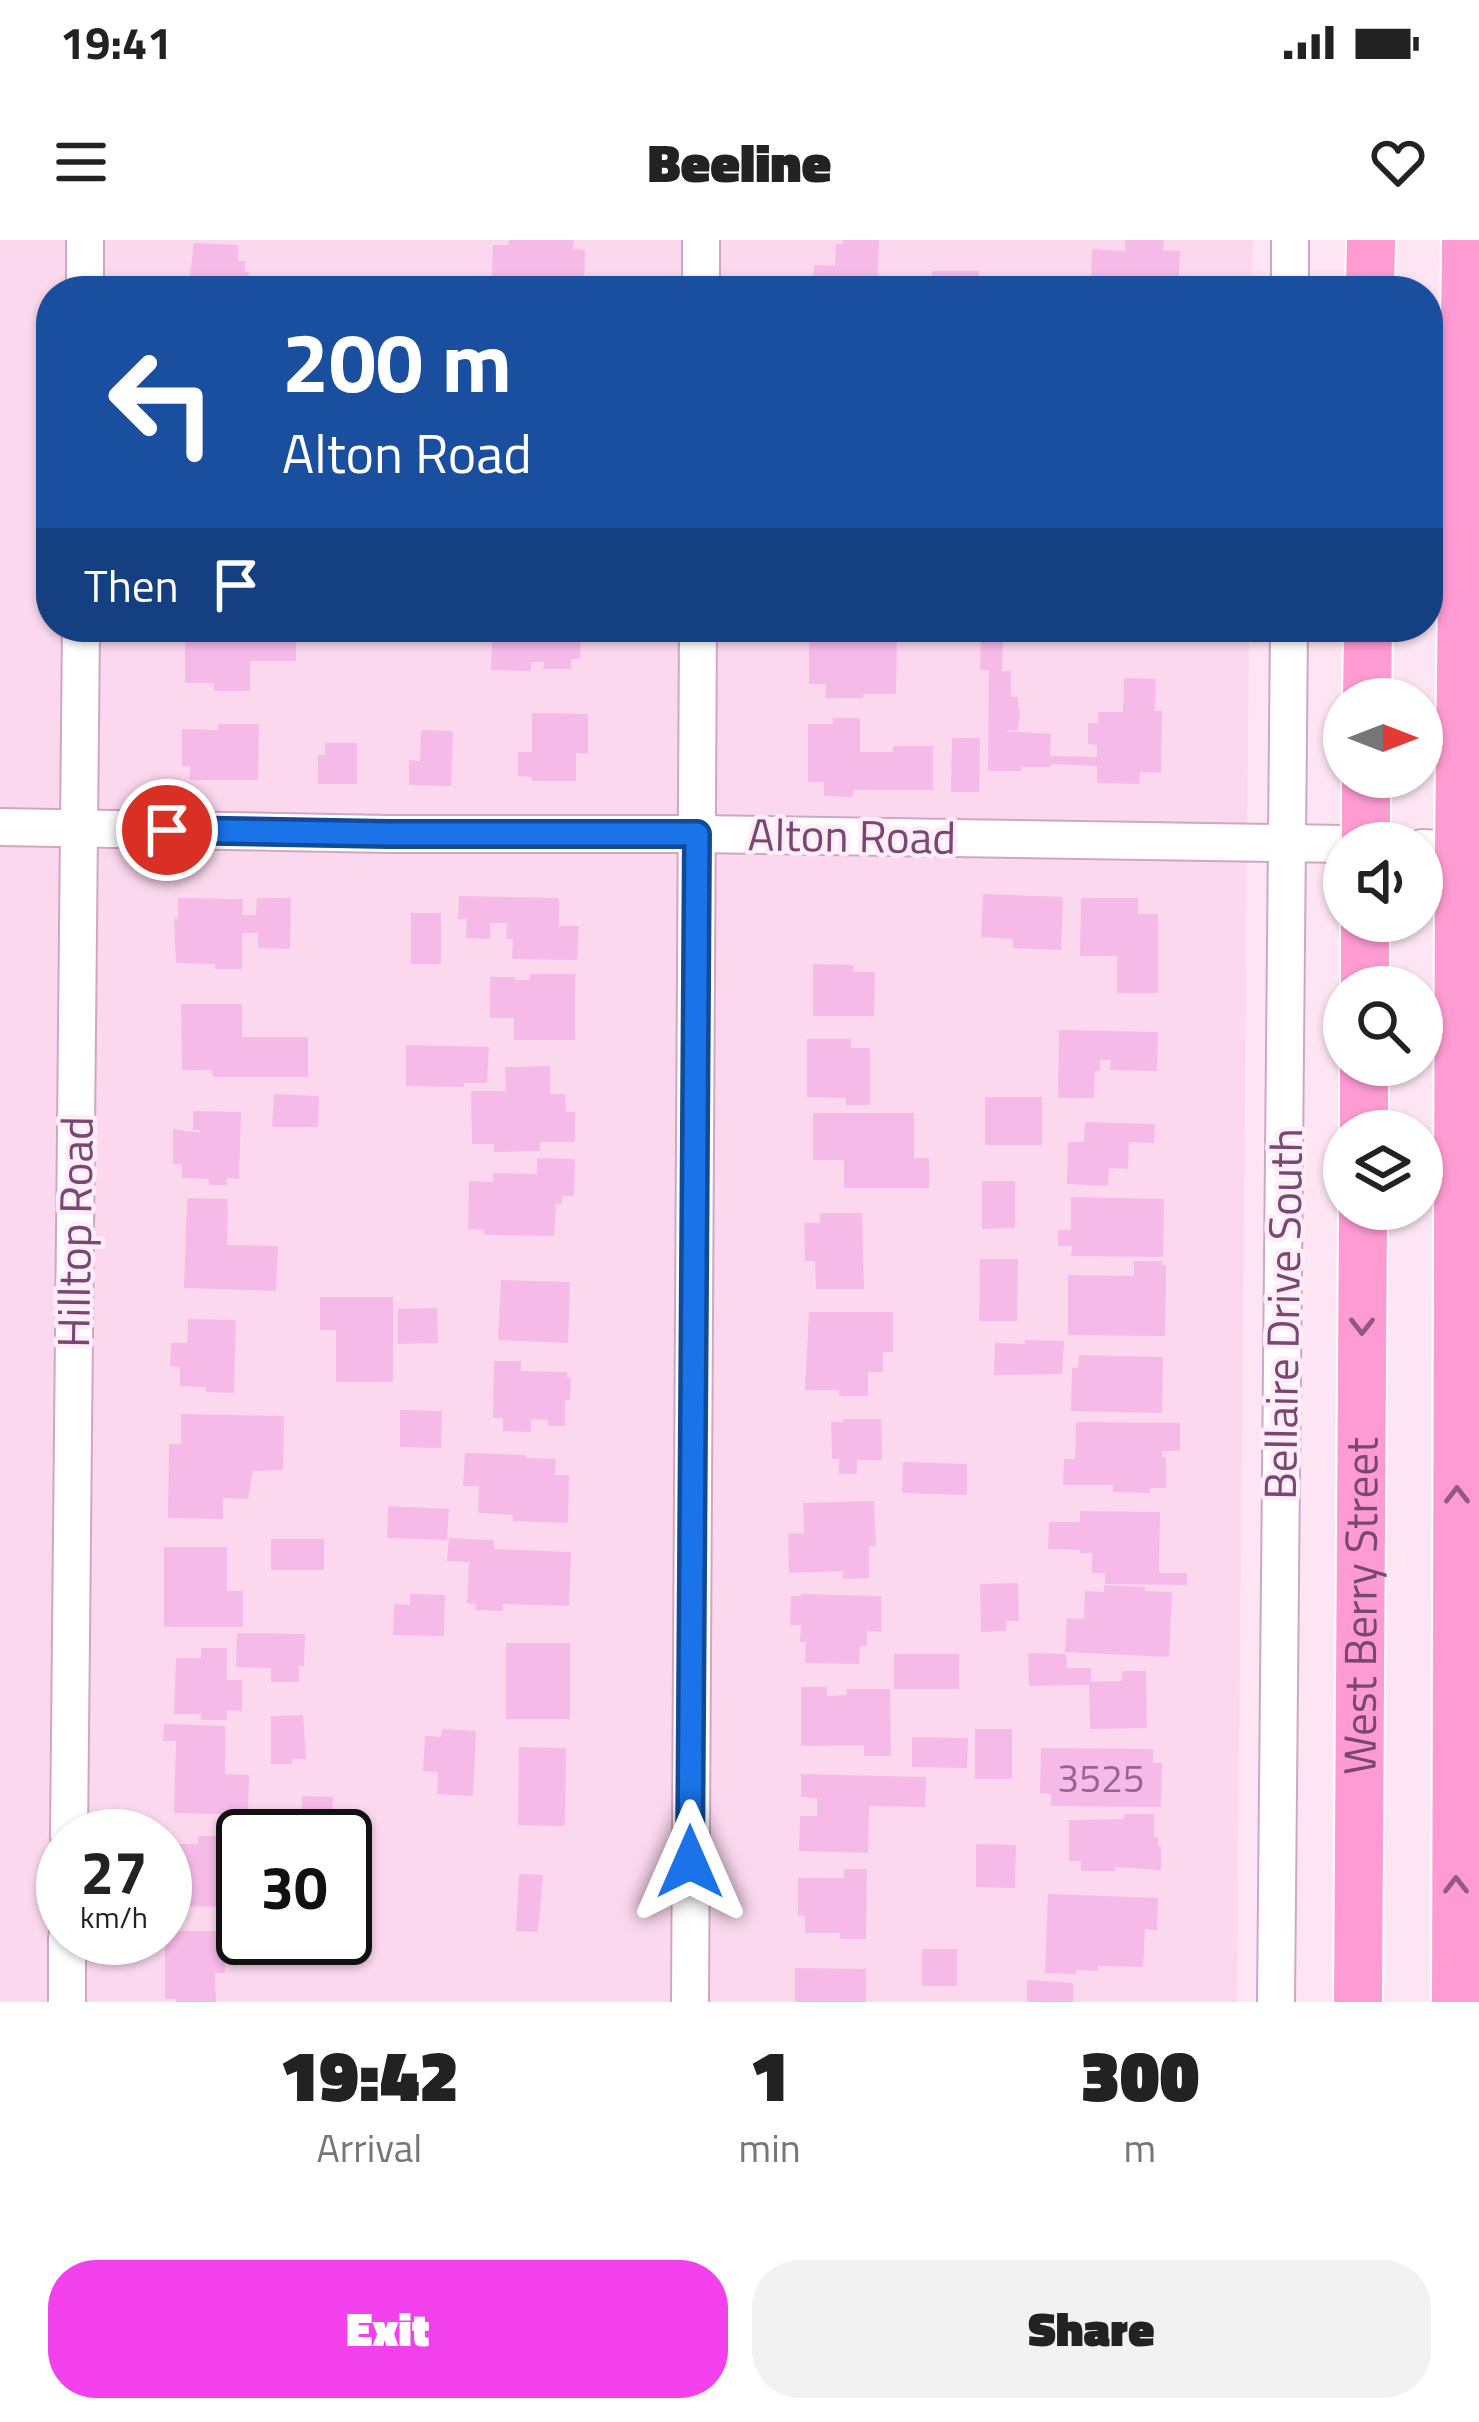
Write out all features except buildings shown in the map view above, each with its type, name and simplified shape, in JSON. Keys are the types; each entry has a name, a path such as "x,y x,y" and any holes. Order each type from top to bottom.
{"main road":[{"path":"1370,276 1371,240"},
{"path":"1441,822 1466,240"},
{"path":"1367,678 1368,642"},
{"path":"1441,942 1456,2002"},
{"name":"West Berry Street","path":"1358,2002 1363,1230"}],"street":[{"path":"85,276 86,240"},
{"path":"701,240 701,276"},
{"path":"1290,276 1291,240"},
{"name":"Hilltop Road","path":"68,1809 81,642"},
{"path":"690,2002 698,642"},
{"name":"Bellaire Drive South","path":"1276,2002 1289,642"},
{"name":"Alton Road","path":"0,827 1323,843"},
{"path":"67,2002 68,1965"}],"shaded area":[{"path":"0,240 1253,240 1252,276 36,276 36,642 1249,642 1237,2002 0,2002"}],"route":[{"path":"167,830 697,834 690,1862"}]}
